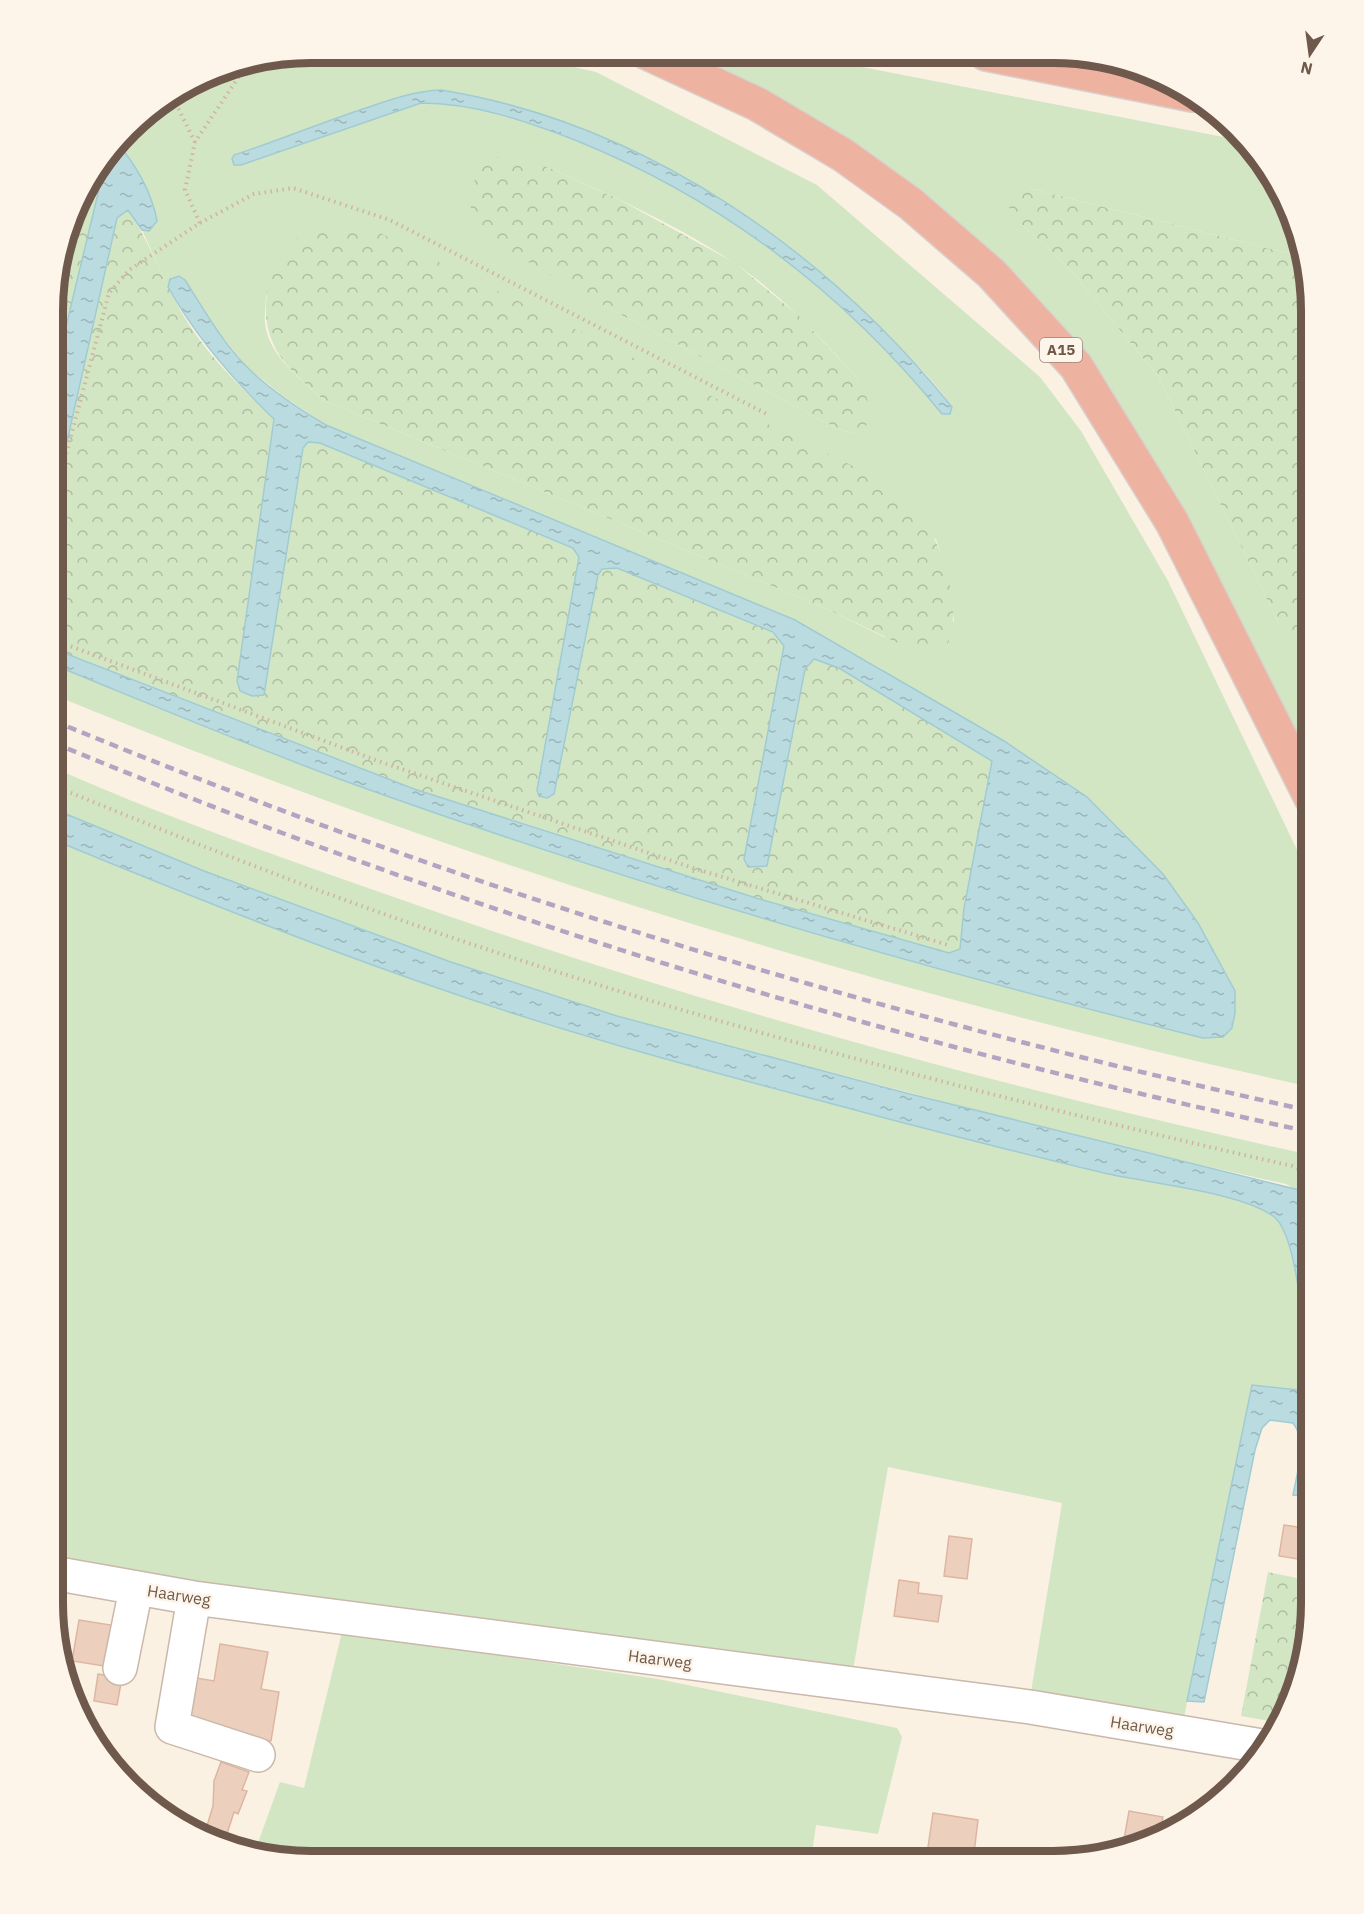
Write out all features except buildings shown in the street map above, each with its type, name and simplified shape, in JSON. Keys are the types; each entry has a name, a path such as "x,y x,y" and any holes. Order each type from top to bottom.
{"highway":[{"name":"A15","path":"667,63 757,104 862,169 911,204 992,274 1076,366 1172,522 1301,778"},
{"path":"1031,63 1164,89"}],"street":[{"name":"Haarweg","path":"63,1575 194,1598 1030,1707 1256,1745"},
{"path":"120,1668 136,1589"},
{"path":"194,1598 172,1727 258,1755"}],"path":[{"path":"200,223 185,190 195,142 241,73"},
{"path":"176,103 195,142"},
{"path":"63,466 109,293 129,270 200,223 254,194 293,188 390,219 767,414"},
{"path":"63,643 400,769 693,868 948,945"},
{"path":"63,790 303,885 606,987 950,1084 1301,1170"}],"green space":[{"path":"311,63 556,63 596,72 817,185 1040,377 1081,431 1168,581 1301,858 1301,1085 990,1010 832,966 674,918 517,868 362,813 207,756 63,699 63,669 342,780 555,853 877,952 1203,1038 1235,991 1198,923 1163,874 880,668 795,620 326,425 283,396 247,367 170,279 168,287 142,230 149,231 130,159 122,149 160,114 201,89 247,71 278,65","holes":["441,90 505,104 568,124 628,149 687,180 743,215 847,296 926,375 943,394 952,410 942,414 904,370 821,289 776,253 729,220 629,164 538,126 499,114 461,106 421,103 241,165 234,155 400,96","547,167 619,199 689,235 734,263 769,289 832,350 861,382 855,434 838,429 597,302","266,295 936,539 947,574 954,621 884,637 823,607 325,401 288,367 273,347 265,324"]},
{"path":"682,63 841,63 1231,138 1240,147 1268,187 1288,231 1295,255 1028,188 1021,224 1068,267 1158,376 1281,628 1301,620 1301,756 1026,299"},
{"path":"498,157 547,167 620,200 735,263 799,316 861,382 870,407 870,419 864,429 855,434 838,429 597,302 473,230 470,200 477,170"},
{"path":"102,178 63,339 65,278 71,247 82,216"},
{"path":"1028,188 1295,255 1301,311 1301,622 1295,631 1281,628 1158,376 1068,267 1021,224 1008,206 1013,194"},
{"path":"128,210 137,223 172,295 197,336 228,374 274,419 237,681 240,691 264,695 303,448 308,442 320,443 573,548 579,557 537,790 539,796 598,574 602,569 617,568 773,632 784,646 744,859 805,669 814,659 839,668 992,761 964,908 960,949 949,953 756,898 414,789 63,652 63,460 117,218"},
{"path":"340,225 376,231 881,480 914,507 934,537 942,556 952,596 953,616 951,634 945,650 921,654 823,607 325,401 296,375 277,352 268,328 267,294 271,278 287,248 313,228"},
{"path":"63,772 136,803 262,850 502,934 616,971 845,1040 961,1071 1077,1101 1301,1153 1301,1193 1286,1184 1102,1143 617,1016 448,961 204,871 63,813"},
{"path":"63,844 329,949 539,1022 678,1063 967,1139 1105,1173 1217,1195 1259,1208 1274,1216 1282,1227 1289,1245 1300,1295 1301,1388 1299,1390 1252,1385 1183,1722 1030,1698 1062,1503 888,1467 852,1676 63,1561"},
{"path":"1268,1572 1301,1579 1299,1636 1293,1667 1282,1698 1271,1721 1241,1716"},
{"path":"342,1632 658,1679 897,1728 902,1737 878,1834 816,1825 812,1851 311,1851 257,1845 280,1782 304,1788"}],"water":[{"path":"441,90 516,107 588,131 658,163 725,202 788,246 847,295 902,349 952,407 950,414 942,414 904,370 821,289 776,253 729,220 629,164 538,126 499,114 461,106 421,103 241,165 234,165 232,159 234,155 344,115 410,94"},
{"path":"122,149 142,180 157,221 149,231 142,230 128,210 117,218 63,460 63,339 102,178"},
{"path":"179,276 185,280 221,336 265,384 326,425 795,620 1004,741 1087,797 1163,874 1198,923 1235,991 1232,1028 1223,1037 1203,1038 877,952 662,887 342,780 63,669 63,652 414,789 756,898 949,953 960,949 964,908 992,761 839,668 814,659 805,669 767,866 748,867 744,859 784,646 773,632 617,568 602,569 598,575 554,794 547,798 539,796 537,790 579,557 573,548 320,443 308,442 303,448 264,695 252,696 240,691 237,681 274,419 229,373 190,323 168,287 170,279"},
{"path":"63,813 204,871 448,961 617,1016 906,1093 1301,1191 1301,1308 1295,1269 1282,1227 1273,1216 1258,1208 1217,1194 1104,1173 1049,1160 610,1043 469,999 191,896 63,844"},
{"path":"1252,1385 1298,1390 1301,1388 1301,1448 1293,1423 1270,1420 1262,1428 1255,1450 1204,1702 1187,1701"},
{"path":"1301,1448 1301,1496 1293,1495"}],"railway":[{"path":"63,725 362,840 674,944 832,991 991,1034 1301,1109"},
{"path":"63,747 361,862 517,916 674,966 832,1013 991,1056 1150,1096 1301,1130"}]}
